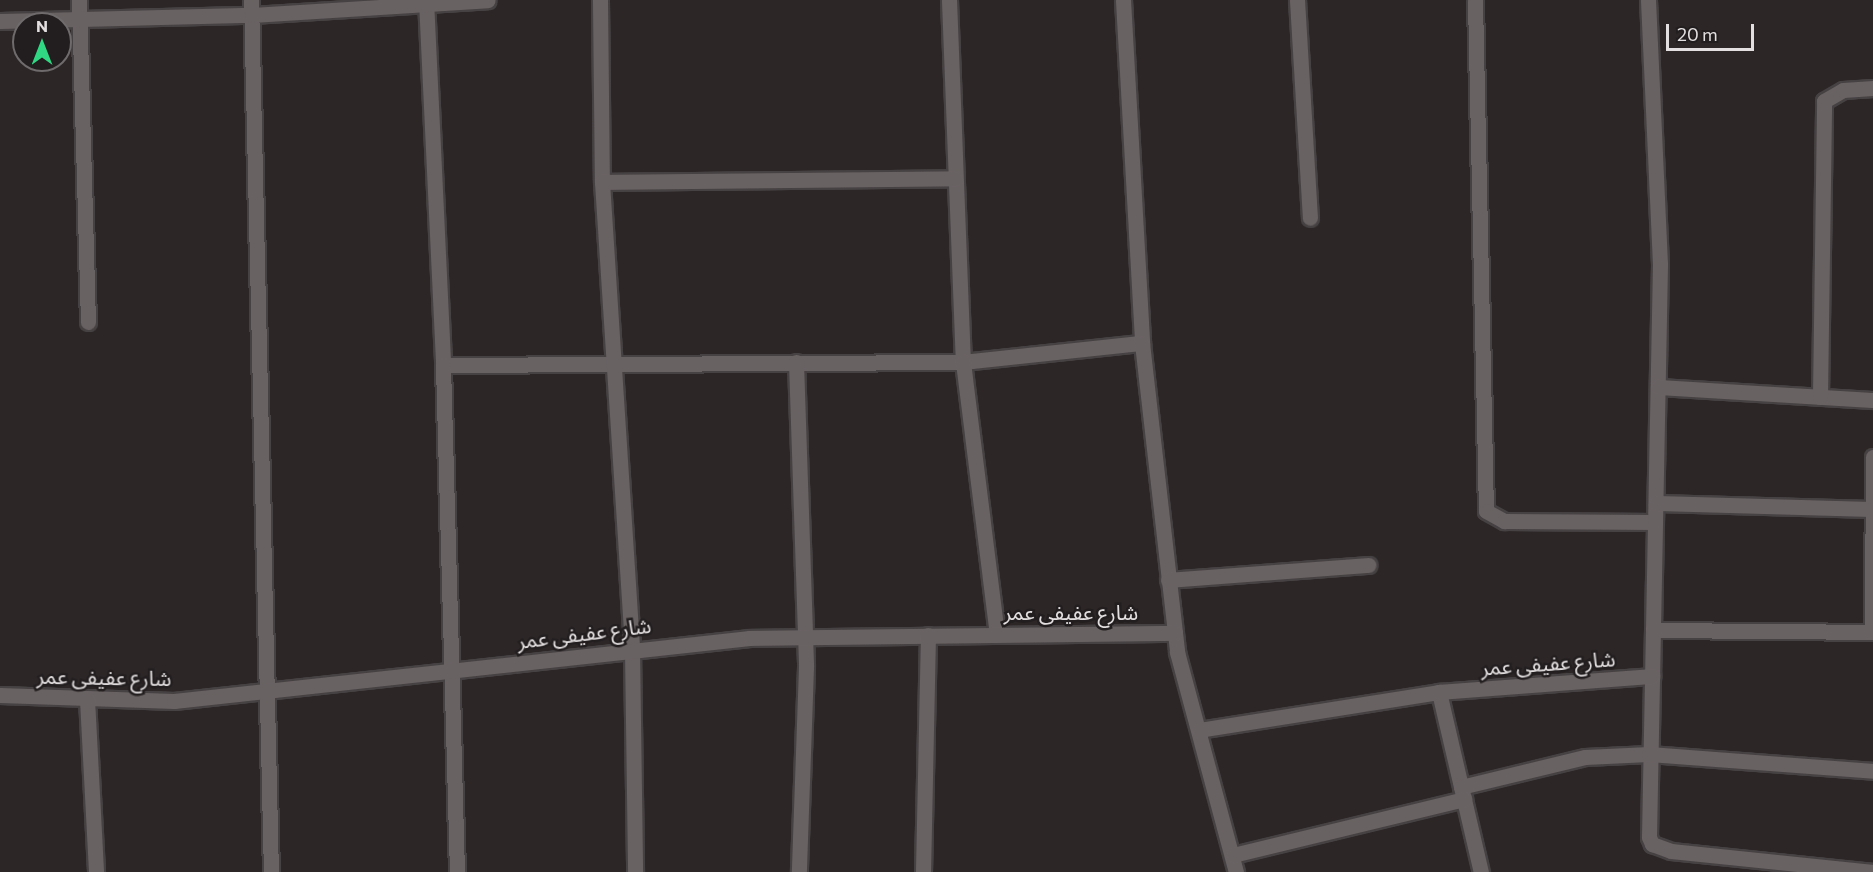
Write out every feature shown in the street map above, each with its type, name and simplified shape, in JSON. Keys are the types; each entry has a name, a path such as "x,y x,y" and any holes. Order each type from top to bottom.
{"street":[{"path":"79,0 88,322"},
{"path":"0,21 79,20 251,8 488,0"},
{"path":"600,0 602,182 632,649 635,872"},
{"path":"949,0 963,362 997,634"},
{"path":"1123,0 1142,344 1174,633 1236,872"},
{"path":"1297,0 1310,218"},
{"path":"1475,0 1486,511 1504,521 1655,522"},
{"path":"1648,0 1660,264 1649,754 1652,844 1671,851 1873,872"},
{"path":"426,1 443,364 457,872"},
{"path":"251,8 271,872"},
{"path":"1820,397 1824,101 1843,90 1873,88"},
{"path":"602,182 956,178"},
{"path":"443,364 614,367 796,362 963,362 1142,344"},
{"path":"796,362 804,636 799,872"},
{"path":"1658,387 1873,400"},
{"path":"1653,630 1873,632 1873,457"},
{"path":"1656,503 1872,509"},
{"path":"1168,580 1368,565"},
{"name":"شارع عفيفى عمر","path":"0,695 174,701 632,649 804,636 1174,633"},
{"path":"923,872 928,635"},
{"name":"شارع عفيفى عمر","path":"1199,730 1439,692 1652,676"},
{"path":"1439,692 1481,872"},
{"path":"87,699 96,872"},
{"path":"1233,855 1585,757 1649,754 1873,771"}]}
